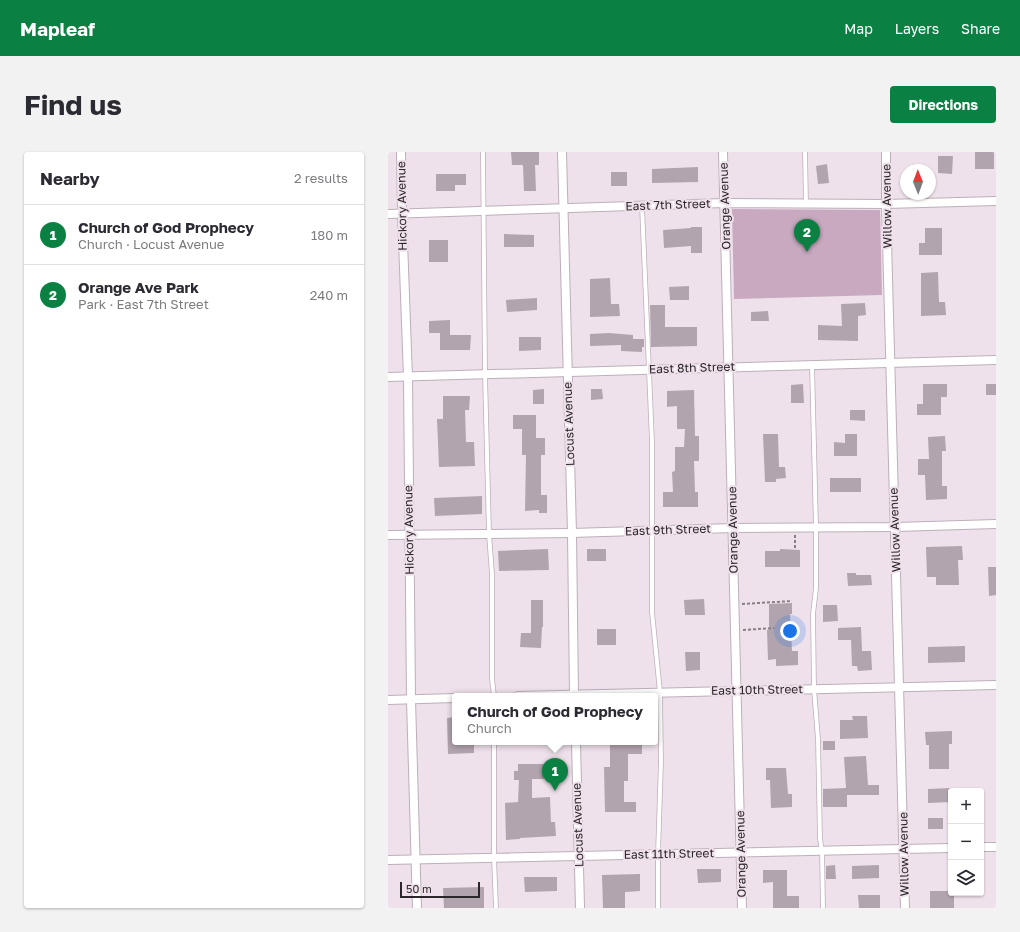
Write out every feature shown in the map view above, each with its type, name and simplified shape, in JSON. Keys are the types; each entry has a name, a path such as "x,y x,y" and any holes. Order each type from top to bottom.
{"street":[{"name":"Hickory Avenue","path":"401,152 408,377 411,700 417,908"},
{"name":"Locust Avenue","path":"562,152 572,533 574,693"},
{"name":"Orange Avenue","path":"723,152 742,852 742,908"},
{"name":"Willow Avenue","path":"886,152 886,204 905,908"},
{"name":"East 7th Street","path":"388,214 724,203 886,204 996,201"},
{"name":"East 8th Street","path":"388,377 996,360"},
{"name":"East 9th Street","path":"388,535 572,533 733,528 895,527 996,524"},
{"name":"East 10th Street","path":"631,693 996,685"},
{"path":"388,700 452,698"},
{"name":"Locust Avenue","path":"576,745 580,908"},
{"path":"984,847 996,847"},
{"name":"East 11th Street","path":"388,860 948,848"}],"lane":[{"path":"483,152 485,374 489,534 492,574 492,679 494,693"},
{"path":"805,152 806,204"},
{"path":"642,206 652,442 652,612 660,692 661,761 658,908"},
{"path":"812,365 816,528 816,588 813,614 814,689 818,721 823,908"},
{"path":"494,745 494,858 496,908"}],"path":[{"path":"795,528 795,550"},
{"path":"735,604 792,601"},
{"path":"736,630 774,628"}],"shaded area":[{"path":"732,209 880,210 882,295 734,299"}],"building":[{"path":"511,152 539,152 539,165 535,165 536,191 524,191 523,165 512,165"},
{"path":"975,152 994,152 994,169 975,169"},
{"path":"938,156 953,156 952,174 938,173"},
{"path":"827,164 829,183 818,184 816,166"},
{"path":"698,167 698,182 652,183 652,169"},
{"path":"611,172 627,172 627,186 611,186"},
{"path":"436,174 466,174 466,185 455,185 455,191 436,191"},
{"path":"702,227 702,253 691,253 691,246 664,248 663,230"},
{"path":"925,228 942,228 942,255 919,255 919,243 925,243"},
{"path":"504,234 534,235 534,247 504,247"},
{"path":"429,240 448,240 448,262 429,262"},
{"path":"938,272 939,302 945,302 946,315 921,316 921,273"},
{"path":"610,278 611,304 619,304 620,316 590,317 590,279"},
{"path":"689,286 689,300 670,300 669,287"},
{"path":"537,298 537,310 507,312 506,300"},
{"path":"865,303 866,315 858,316 858,341 818,340 818,325 842,326 841,304"},
{"path":"650,305 665,305 665,327 697,327 697,346 651,347"},
{"path":"768,311 769,321 751,321 751,312"},
{"path":"450,320 450,335 471,335 470,350 440,350 440,333 429,333 429,321"},
{"path":"609,333 633,335 633,339 644,339 644,347 642,347 642,352 621,351 621,345 590,346 590,334"},
{"path":"519,337 541,337 541,350 519,351"},
{"path":"803,384 804,403 791,403 791,385"},
{"path":"923,384 947,384 947,397 941,397 941,415 917,415 917,404 923,404"},
{"path":"986,384 996,384 996,395 986,395"},
{"path":"544,389 544,404 533,404 533,390"},
{"path":"591,389 602,389 603,399 591,400"},
{"path":"694,390 695,436 699,436 699,461 694,461 695,492 698,492 698,507 663,507 663,492 673,492 672,472 675,471 675,447 684,447 685,429 677,429 677,406 667,407 667,391"},
{"path":"443,396 470,396 469,410 465,410 466,442 474,442 475,466 439,467 437,419 443,419"},
{"path":"850,410 865,410 865,421 850,420"},
{"path":"513,415 536,415 536,438 545,438 545,455 541,455 541,495 547,495 547,513 539,513 539,510 525,511 526,455 522,455 522,429 513,429"},
{"path":"763,434 778,434 779,467 785,467 786,478 776,479 776,482 765,482"},
{"path":"845,434 857,434 857,456 834,456 834,442 845,443"},
{"path":"945,436 946,451 942,451 942,486 947,486 947,499 926,500 925,475 918,475 918,459 929,459 928,437"},
{"path":"830,478 861,478 861,492 830,492"},
{"path":"482,496 482,514 435,516 434,498"},
{"path":"962,546 963,560 958,560 959,585 936,585 936,577 927,577 926,547"},
{"path":"548,549 549,570 499,571 498,551"},
{"path":"587,549 606,549 606,561 587,561"},
{"path":"780,549 800,550 800,567 765,567 765,551 780,551"},
{"path":"988,567 996,567 996,595 989,596"},
{"path":"847,573 856,573 856,575 871,575 872,585 848,586"},
{"path":"704,599 705,615 685,615 684,600"},
{"path":"531,600 543,600 541,648 520,647 521,633 531,633"},
{"path":"792,603 792,614 790,614 792,651 798,651 798,665 776,666 776,659 768,660 767,630 769,630 769,604"},
{"path":"823,605 837,605 838,621 823,622"},
{"path":"861,627 862,651 871,651 872,670 858,671 857,666 852,666 851,640 838,640 838,628"},
{"path":"597,629 616,629 616,645 597,645"},
{"path":"965,646 965,662 928,663 928,647"},
{"path":"685,652 700,652 700,670 686,671"},
{"path":"852,716 867,716 868,738 840,739 840,720 853,720"},
{"path":"452,717 452,745 474,745 474,753 448,754 447,718"},
{"path":"952,731 952,744 949,744 949,769 929,769 929,745 926,745 925,732"},
{"path":"823,741 835,741 835,750 823,750"},
{"path":"610,745 642,745 642,754 628,754 628,781 624,781 624,802 636,802 636,812 605,812 604,767 610,767"},
{"path":"866,756 868,785 879,785 879,795 847,795 847,807 823,807 823,789 846,788 844,757"},
{"path":"518,764 544,764 544,779 532,779 532,798 550,797 551,822 555,822 556,836 506,840 505,803 518,802 519,780 514,780 514,771 518,771"},
{"path":"766,768 786,768 788,794 792,794 792,807 771,808 770,780 766,780"},
{"path":"948,788 948,802 928,803 928,789"},
{"path":"928,818 943,818 943,829 928,829"},
{"path":"835,865 836,879 826,879 826,866"},
{"path":"879,865 879,878 852,879 852,866"},
{"path":"697,869 721,869 721,882 698,883"},
{"path":"763,870 787,870 787,896 799,896 799,908 773,908 773,882 763,883"},
{"path":"640,874 640,891 625,892 625,908 603,908 602,875"},
{"path":"524,877 557,877 557,891 525,892"},
{"path":"484,887 484,908 444,908 443,888"},
{"path":"930,891 948,891 948,896 954,896 954,908 930,908"},
{"path":"858,895 880,895 880,908 859,908"}],"place":[{"name":"Orange Ave Park","path":"807,252"},
{"name":"Church of God Prophecy","path":"555,791"}]}
